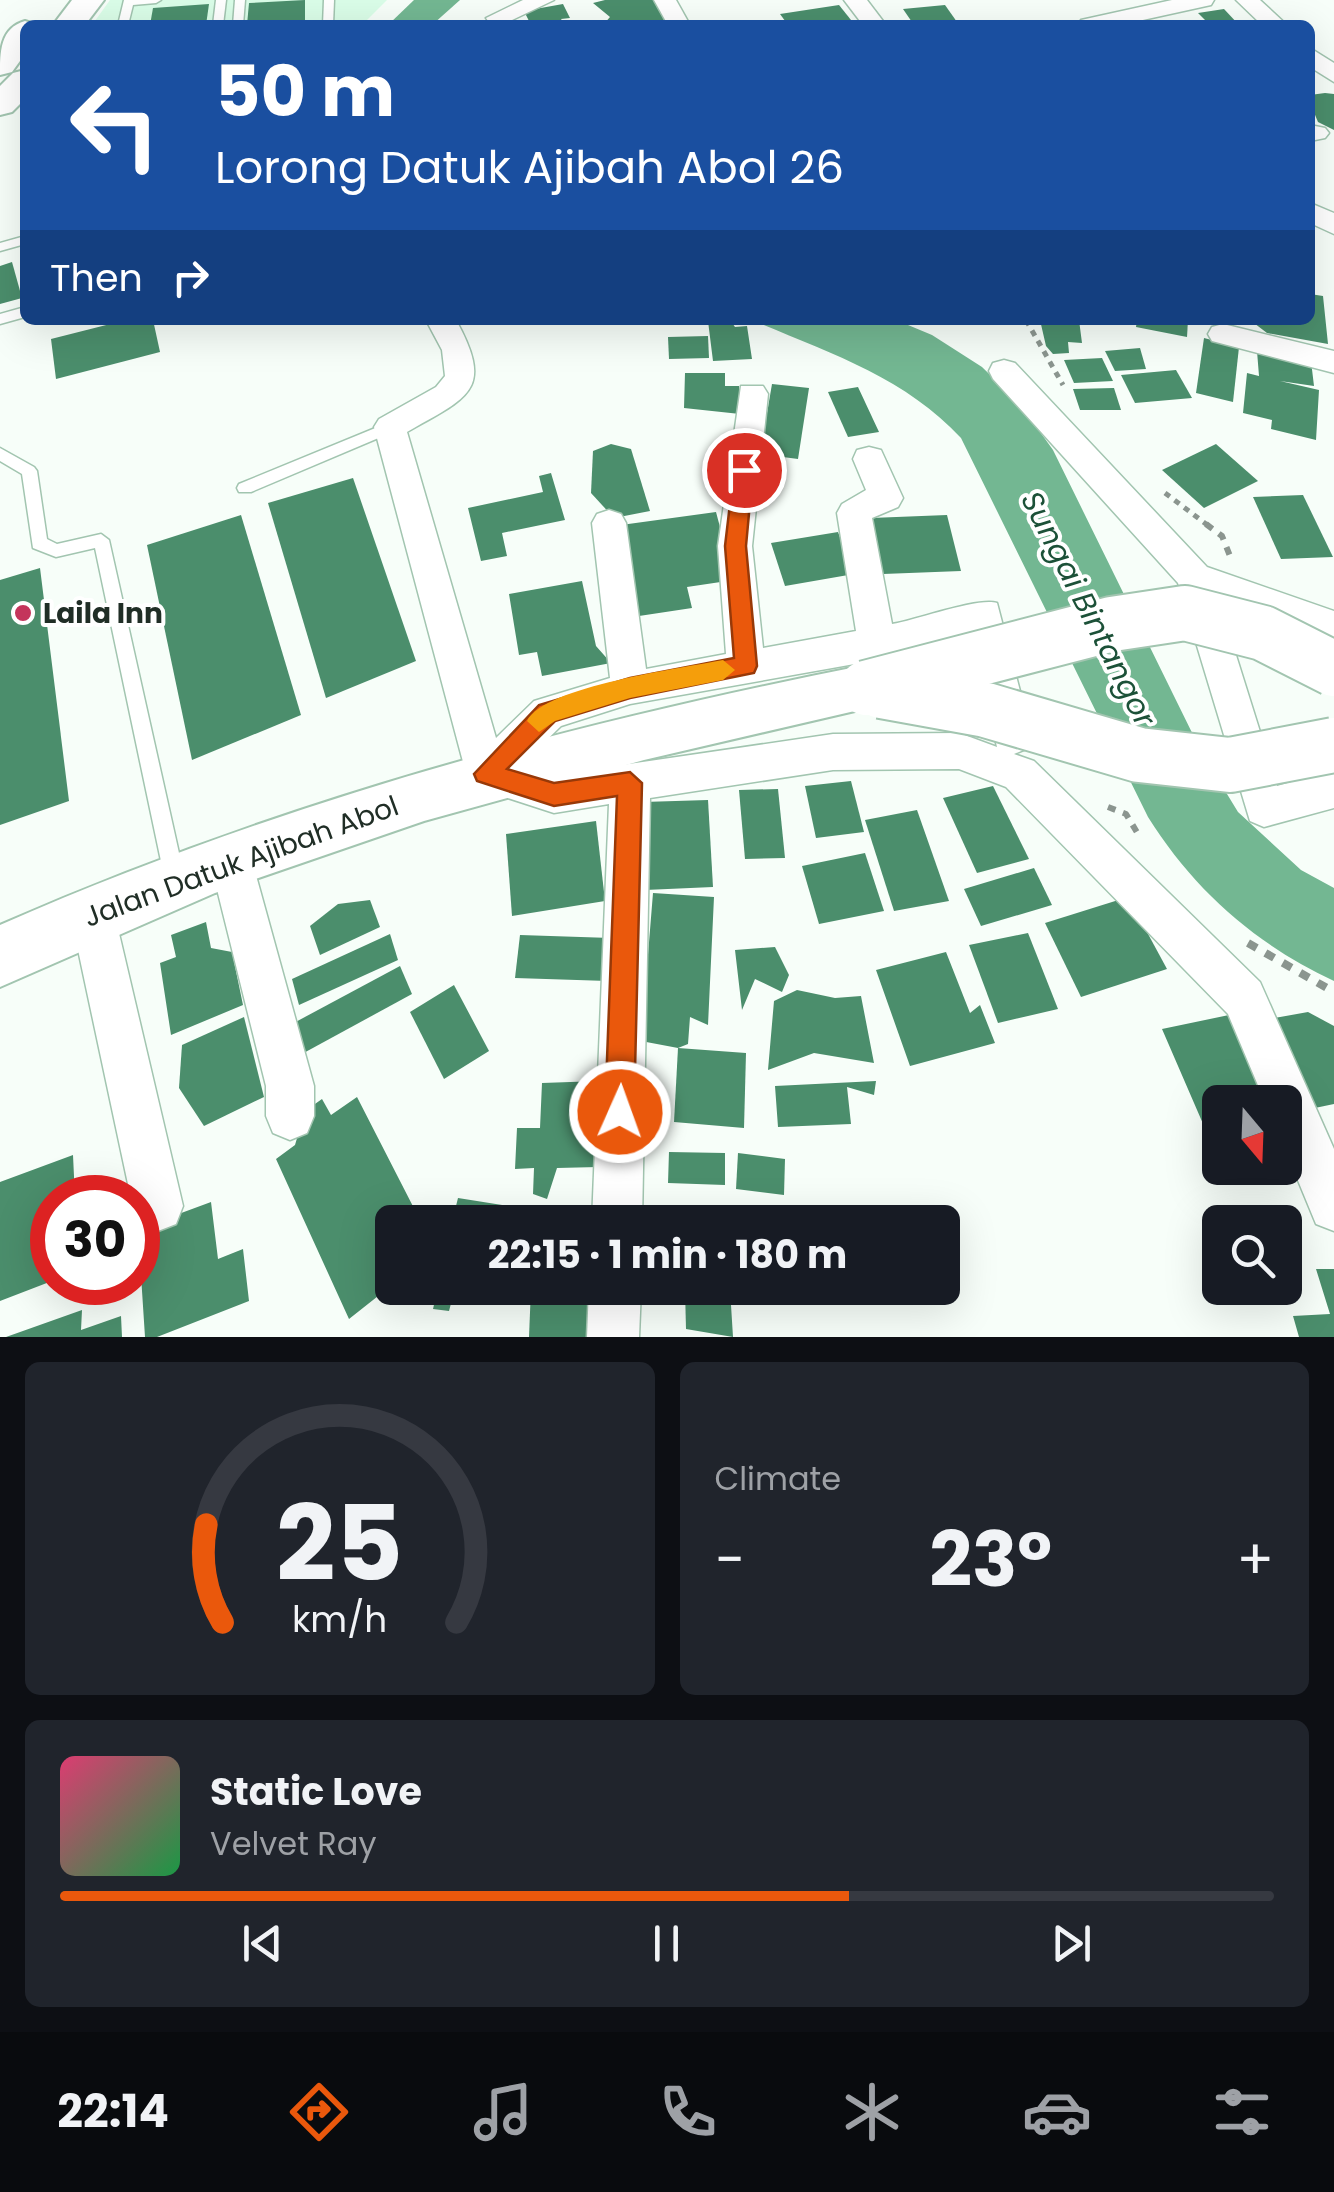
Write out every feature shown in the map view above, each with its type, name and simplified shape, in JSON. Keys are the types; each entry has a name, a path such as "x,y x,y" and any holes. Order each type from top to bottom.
{"main road":[{"path":"73,20 88,0"},
{"path":"0,65 20,38"},
{"path":"0,105 20,85"},
{"name":"Jalan Datuk Ajibah Abol","path":"0,956 92,912 175,880 486,774 672,726 872,666 1184,613 1263,633 1334,669"},
{"path":"872,666 986,710 1139,755 1230,765 1334,746"}],"street":[{"path":"499,20 508,10 542,0"},
{"path":"1113,20 1203,0"},
{"path":"1247,0 1270,20"},
{"path":"1315,58 1334,75"},
{"path":"443,325 461,363 461,378 447,395 390,426 486,774"},
{"path":"1223,334 1334,362"},
{"path":"1004,371 1194,578 1264,808 1334,790"},
{"path":"746,666 735,546 752,394"},
{"path":"870,458 886,498 867,502 854,513 872,666"},
{"path":"609,523 630,688"},
{"path":"1194,578 1334,626"},
{"path":"486,774 548,713 630,688 746,666 872,666 934,632 984,614 1020,774"},
{"path":"486,774 554,794 833,752 959,750 1020,774 1244,998 1334,1206"},
{"path":"617,1205 630,783"},
{"path":"231,861 290,1086 290,1116"},
{"path":"92,912 151,1175"},
{"path":"613,1337 614,1305"}],"lane":[{"path":"125,20 128,2 156,0"},
{"path":"246,488 390,426"},
{"path":"0,454 29,471 39,543 56,550 101,540 175,880"}],"shaded area":[{"path":"110,0 387,0 367,20 96,20"}],"water":[{"path":"414,0 460,0 438,20 393,20"},
{"name":"Sungai Bintangor","path":"764,325 908,325 932,335 982,367 1020,404 1053,450 1202,753 1238,812 1301,870 1334,888 1334,981 1253,932 1185,868 1148,817 961,438 915,398 836,355"}],"building":[{"path":"305,0 305,20 247,20 249,3"},
{"path":"660,0 672,20 607,20 610,17 593,3"},
{"path":"209,4 207,20 151,20 153,8"},
{"path":"563,4 570,18 528,20 524,11"},
{"path":"839,5 851,20 784,20 780,14"},
{"path":"945,5 956,20 911,20 903,9"},
{"path":"1224,9 1234,20 1205,20 1198,13"},
{"path":"1315,94 1334,94 1334,130 1318,122"},
{"path":"12,262 20,299 0,304 0,266"},
{"path":"1315,295 1323,296 1328,344 1267,333 1257,325 1315,325"},
{"path":"106,325 154,325 160,352 56,379 51,339"},
{"path":"708,325 747,326 752,359 713,361"},
{"path":"1041,325 1080,325 1082,343 1068,342 1069,353 1053,354 1046,346"},
{"path":"1188,325 1187,337 1136,327"},
{"path":"708,336 709,358 669,359 668,337"},
{"path":"1204,338 1239,347 1233,402 1196,393"},
{"path":"1140,348 1146,369 1115,371 1105,351"},
{"path":"1257,351 1311,361 1314,386 1280,381 1319,390 1316,440 1271,429 1272,420 1243,413 1247,373 1259,376"},
{"path":"1102,358 1113,381 1074,383 1064,360"},
{"path":"1176,370 1192,398 1135,403 1121,375"},
{"path":"685,373 725,373 725,386 739,386 740,414 684,408"},
{"path":"772,384 809,388 798,459 760,454"},
{"path":"858,387 879,432 848,437 828,392"},
{"path":"1114,388 1121,410 1080,410 1073,389"},
{"path":"611,444 631,449 650,511 614,518 591,493 593,451"},
{"path":"1216,444 1258,481 1204,508 1162,470"},
{"path":"551,473 565,520 502,533 507,556 481,561 468,508 543,492 539,476"},
{"path":"353,478 416,661 326,698 268,503"},
{"path":"1303,495 1333,557 1281,559 1253,497"},
{"path":"716,512 734,580 687,587 692,608 639,616 621,525"},
{"path":"241,515 301,715 192,760 147,545"},
{"path":"947,515 961,571 883,574 871,518"},
{"path":"838,532 854,574 785,586 771,543"},
{"path":"40,568 69,801 0,825 0,580"},
{"path":"582,581 596,646 611,663 542,676 537,652 519,655 509,594"},
{"path":"851,781 864,832 816,838 805,786"},
{"path":"993,786 1029,859 977,873 943,798"},
{"path":"778,789 785,858 745,859 739,790"},
{"path":"708,800 713,887 645,890 643,802"},
{"path":"917,810 949,901 894,911 865,820"},
{"path":"596,821 605,901 512,916 506,834"},
{"path":"865,853 884,911 819,924 802,866"},
{"path":"1034,868 1052,905 981,926 964,889"},
{"path":"653,893 714,897 708,1025 690,1017 688,1044 678,1048 641,1041"},
{"path":"1128,897 1167,969 1081,997 1045,923"},
{"path":"370,900 380,927 320,955 310,926 338,904"},
{"path":"206,922 211,948 232,952 243,1005 171,1035 160,963 176,957 171,935"},
{"path":"1028,933 1058,1009 998,1023 969,945"},
{"path":"390,934 398,960 299,1005 292,979"},
{"path":"520,935 611,938 608,981 515,978"},
{"path":"775,947 789,975 782,992 755,979 742,1010 735,950"},
{"path":"946,952 970,1013 980,1005 995,1043 910,1066 876,970"},
{"path":"400,966 412,994 300,1055 290,1025"},
{"path":"454,985 489,1051 444,1079 410,1012"},
{"path":"797,990 835,998 861,996 874,1063 814,1053 768,1070 774,1001"},
{"path":"1308,1012 1334,1026 1334,1104 1310,1109 1269,1019"},
{"path":"1229,1015 1263,1085 1202,1085 1202,1121 1162,1029"},
{"path":"244,1017 264,1097 204,1126 179,1088 182,1045"},
{"path":"678,1048 746,1053 744,1128 674,1122"},
{"path":"599,1081 598,1167 557,1168 547,1199 533,1194 534,1168 515,1169 517,1128 540,1128 542,1083"},
{"path":"876,1081 874,1095 847,1087 851,1124 778,1127 775,1086"},
{"path":"357,1097 412,1205 375,1205 375,1298 349,1319 276,1159 295,1145 305,1111 322,1099 331,1115"},
{"path":"669,1152 725,1153 725,1185 668,1183"},
{"path":"738,1153 785,1159 784,1195 736,1189"},
{"path":"73,1155 74,1175 30,1175 30,1289 0,1301 0,1182"},
{"path":"458,1198 503,1205 456,1205"},
{"path":"211,1202 218,1259 243,1249 249,1301 157,1337 145,1337 143,1305 160,1305 160,1221"},
{"path":"1316,1269 1334,1269 1334,1337 1299,1337 1293,1316 1330,1314"},
{"path":"434,1305 451,1305 449,1311 433,1309"},
{"path":"530,1305 599,1305 598,1337 529,1337"},
{"path":"685,1305 731,1305 733,1337 686,1329"},
{"path":"82,1310 81,1330 121,1316 122,1337 6,1337"}],"slow traffic":[{"path":"539,721 548,713 630,688 723,670"}],"place":[{"name":"Laila Inn","path":"23,613"}],"route":[{"path":"620,1112 630,783 554,794 486,774 548,713 630,688 746,666 735,546 744,470"}]}
